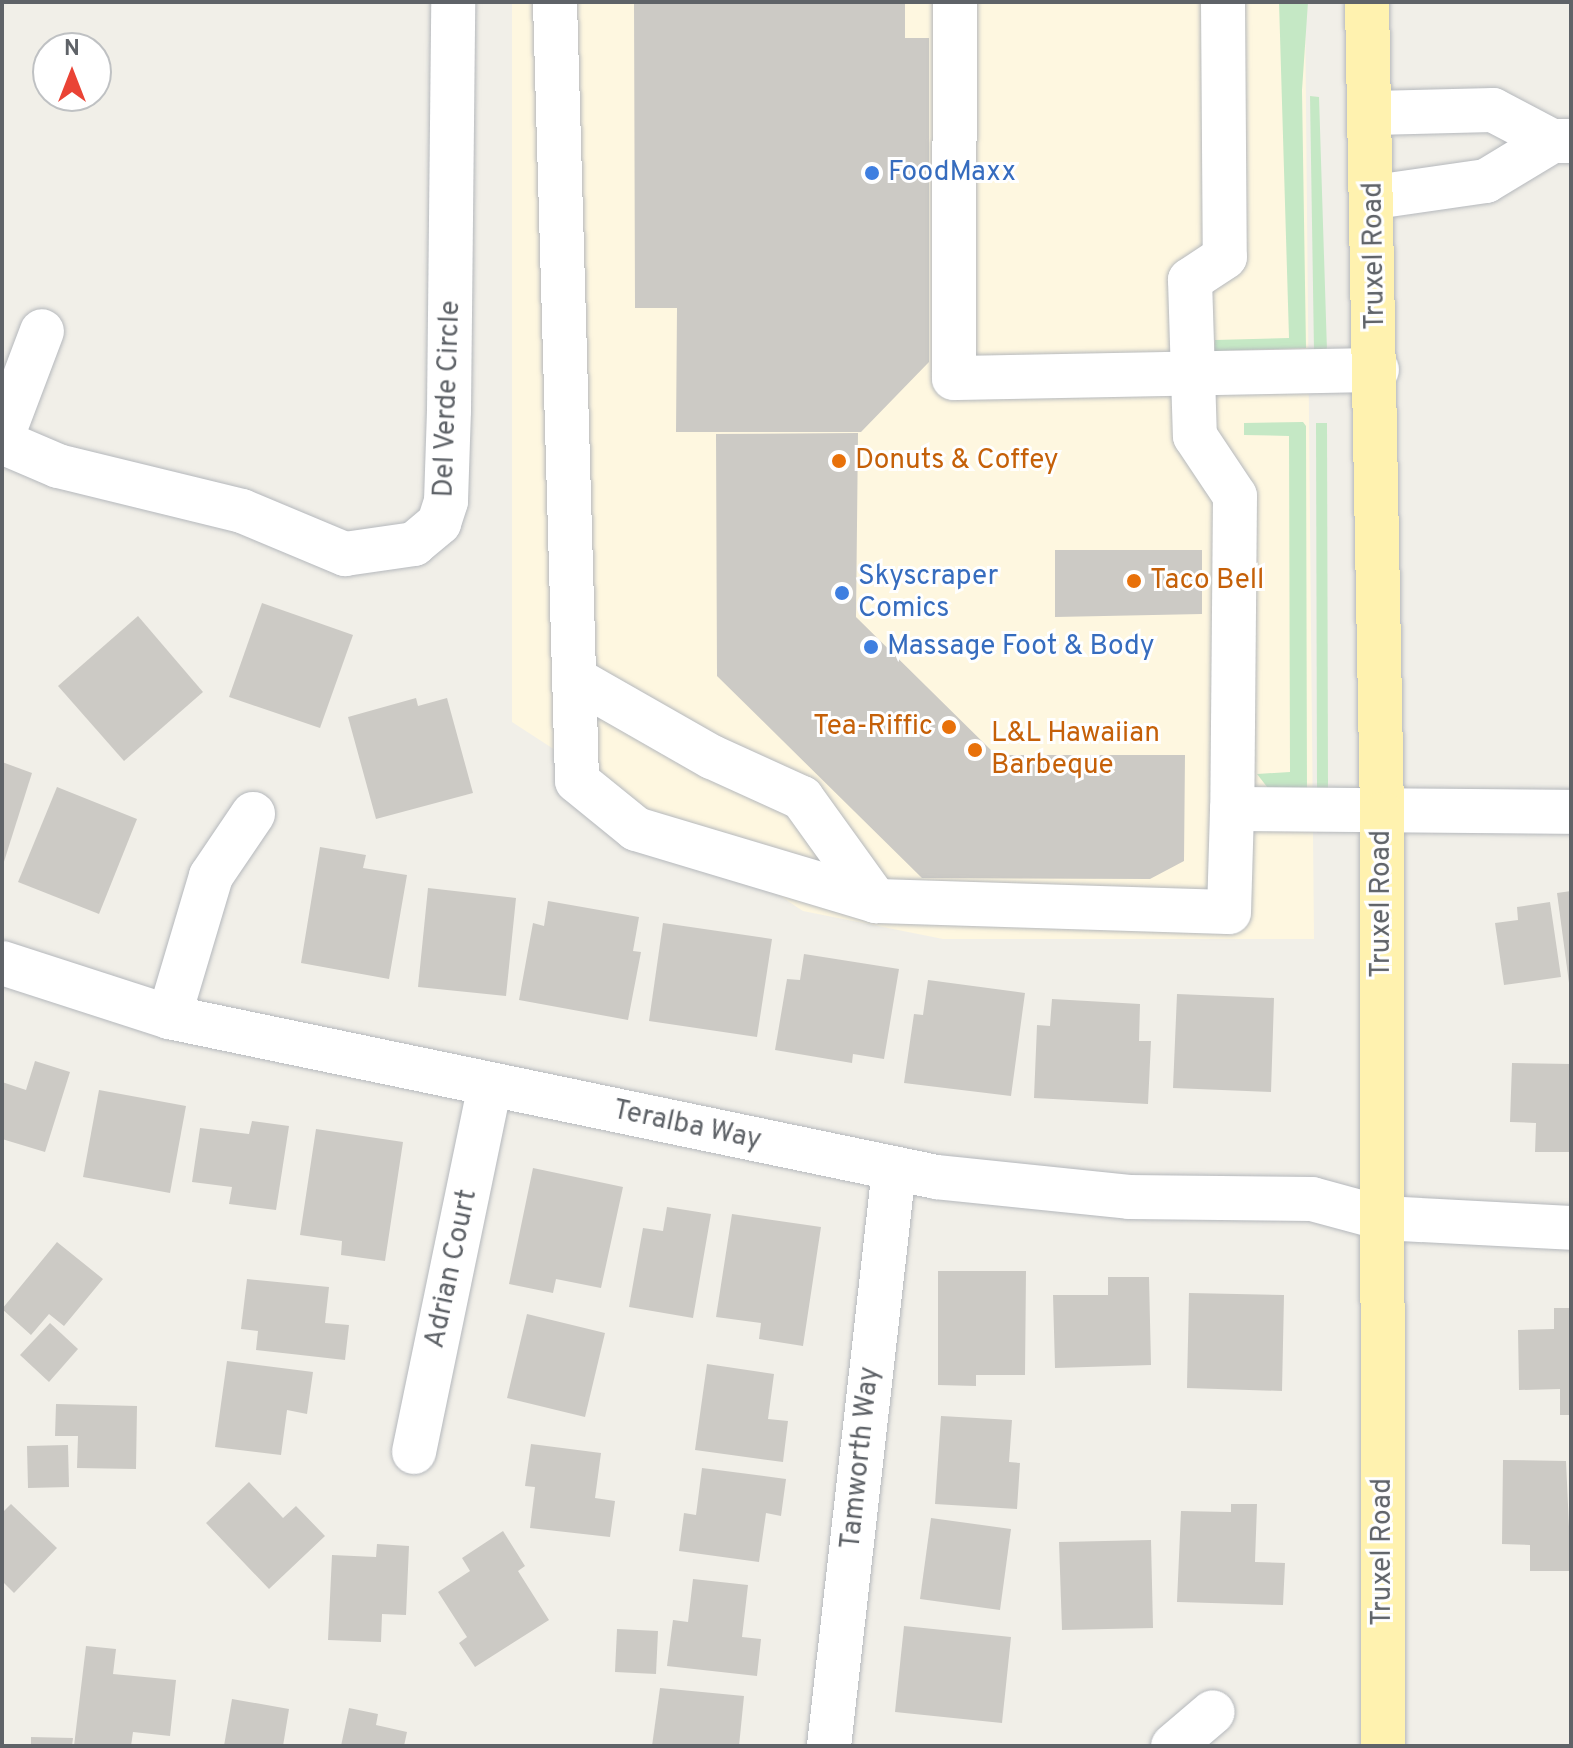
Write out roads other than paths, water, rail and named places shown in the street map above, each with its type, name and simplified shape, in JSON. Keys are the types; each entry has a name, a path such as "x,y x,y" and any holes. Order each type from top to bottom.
{"main road":[{"name":"Truxel Road","path":"1367,2 1374,113 1382,814 1383,1746"},
{"name":"Truxel Road","path":"1373,63 1399,2"}],"street":[{"name":"Del Verde Circle","path":"42,331 2,440 58,466 242,511 345,554 414,544 439,523 446,501 450,395 453,2"},
{"path":"555,2 577,781 636,829 876,901 1229,912 1235,496 1195,436 1190,280 1225,257 1223,2"},
{"path":"955,2 954,378 1192,371 1377,370"},
{"path":"1374,113 1493,110 1562,141"},
{"path":"1375,197 1486,181 1562,141"},
{"path":"575,679 712,757 802,798 876,901"},
{"path":"1232,809 1382,814 1571,812"},
{"path":"169,1017 211,876 253,814"},
{"name":"Teralba Way","path":"2,963 169,1017 894,1169 1087,1194 1312,1199 1382,1218 1571,1228"},
{"name":"Adrian Court","path":"414,1452 490,1085"},
{"name":"Tamworth Way","path":"829,1746 894,1169"},
{"path":"1173,1746 1213,1712"}],"place":[{"name":"FoodMaxx","path":"872,173"},
{"name":"Donuts & Coffey","path":"839,461"},
{"name":"Taco Bell","path":"1134,581"},
{"name":"Skyscraper Comics","path":"842,593"},
{"name":"Massage Foot & Body","path":"871,647"},
{"name":"Tea-Riffic","path":"949,727"},
{"name":"L&L Hawaiian Barbeque","path":"975,750"}]}
